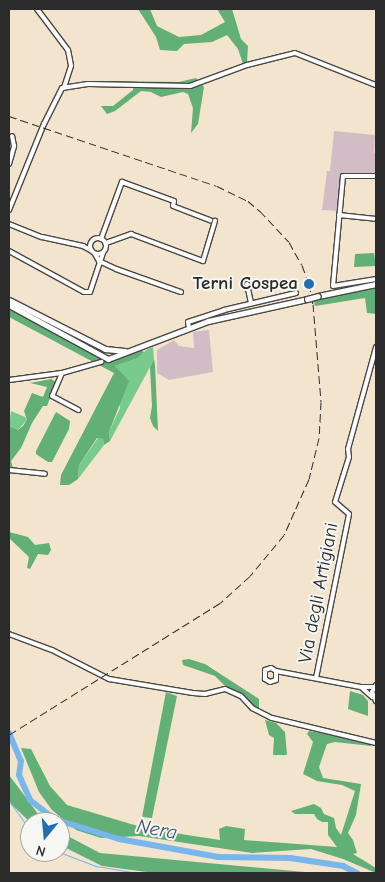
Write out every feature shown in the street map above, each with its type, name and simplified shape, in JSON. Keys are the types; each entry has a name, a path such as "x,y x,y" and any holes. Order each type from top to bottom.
{"main road":[{"path":"9,304 101,359 108,359 189,328 245,311 376,284"},
{"path":"9,304 105,350 131,351"}],"street":[{"path":"37,9 68,50 71,66 64,88"},
{"path":"9,210 44,124 60,90 64,88 88,84 190,86 247,64 295,53 376,85"},
{"path":"9,164 14,146 12,136"},
{"path":"376,176 344,176 333,286 376,279"},
{"path":"101,239 122,182 174,201 173,206 212,221 203,261 132,234 106,243"},
{"path":"339,215 376,219"},
{"path":"9,220 9,224 42,236 83,246 93,252 103,253"},
{"path":"83,246 90,244 96,239 101,239 106,243"},
{"path":"9,251 84,292 90,292 97,277 99,261 106,249 106,243"},
{"path":"90,244 99,261 181,292"},
{"path":"248,284 251,303"},
{"path":"189,328 188,322 251,303 296,293"},
{"name":"Via degli Artigiani","path":"316,678 349,514 335,502 349,458 348,449 376,347"},
{"path":"9,380 62,373 101,359 105,350"},
{"path":"62,373 52,396 78,410"},
{"path":"9,470 45,474"},
{"path":"9,634 52,650 109,679 193,693 206,694 225,689 241,696 252,708 272,718 376,743"},
{"path":"276,671 361,687 375,686 372,697"},
{"path":"361,687 376,701"}],"shaded area":[{"path":"334,131 375,135 374,153 376,153 376,175 342,175 338,211 322,210 327,171 330,171"},
{"path":"209,330 213,372 169,380 157,373 157,350 174,340 179,346 194,348 193,332"}],"green space":[{"path":"138,9 150,9 157,26 179,37 201,35 225,22 217,9 232,9 241,39 248,46 247,62 243,64 238,49 227,35 212,42 184,44 177,51 160,50 156,37"},
{"path":"196,78 204,87 198,124 191,133 193,108 188,94 183,92 161,97 151,92 141,91 115,111 107,114 101,106 113,106 133,90 133,87 111,88 113,81 179,82"},
{"path":"374,253 376,266 354,267 355,254"},
{"path":"376,288 376,314 367,313 365,298 315,306 314,301 356,290"},
{"path":"9,307 109,362 140,350 144,352 138,358 115,366 129,381 109,432 110,441 104,445 103,439 97,438 79,465 78,479 69,485 60,485 61,475 114,373 9,317"},
{"path":"153,347 154,359 110,441 109,432 120,408 115,366 138,358 146,350"},
{"path":"154,359 158,431 153,426 150,418 152,406 150,367"},
{"path":"51,379 56,382 47,406 43,406 32,423 21,448 11,461 13,468 9,468 9,426 18,430 23,426 27,420 24,411 32,393 43,397 47,387 30,383"},
{"path":"11,411 25,417 27,420 18,430 9,426"},
{"path":"56,412 70,421 69,429 52,462 48,462 36,454 36,451"},
{"path":"98,438 103,439 104,445 78,479 79,465"},
{"path":"9,532 28,537 35,545 49,543 51,550 48,555 38,554 30,569 27,568 29,557 9,538"},
{"path":"189,659 205,664 259,699 259,710 238,693 228,689 215,676 183,665 182,660"},
{"path":"350,691 363,695 368,701 368,716 348,709"},
{"path":"166,692 177,696 152,818 142,817"},
{"path":"265,720 276,723 285,732 287,755 273,755 274,738 269,735"},
{"path":"309,731 372,742 371,746 335,742 327,744 319,767 323,778 361,784 356,815 348,833 353,840 357,853 353,854 376,868 376,873 343,859 311,849 252,853 139,836 101,838 76,830 70,825 70,812 54,812 39,792 21,748 31,749 50,786 67,805 141,827 187,835 220,840 219,829 226,826 245,829 244,840 337,847 328,835 328,822 322,822 314,814 295,814 291,811 314,804 321,808 324,814 334,818 336,828 341,835 355,791 342,785 317,781 303,774 313,742 307,734"},
{"path":"9,775 37,812 20,812 10,803"},
{"path":"70,837 100,853 315,873 154,873 102,866 70,850"}],"waterway":[{"name":"Nera","path":"9,733 21,761 19,775 30,800 54,819 119,839 218,857 290,858 343,866 357,873"},
{"path":"9,801 20,816"},
{"path":"70,856 96,866 137,873"}],"railway":[{"path":"9,116 217,186 248,201 260,211 289,242 302,265 309,284 313,304 321,402 319,438 309,479 284,535 250,576 220,603 9,735"}],"place":[{"name":"Terni Cospea","path":"309,284"}]}
